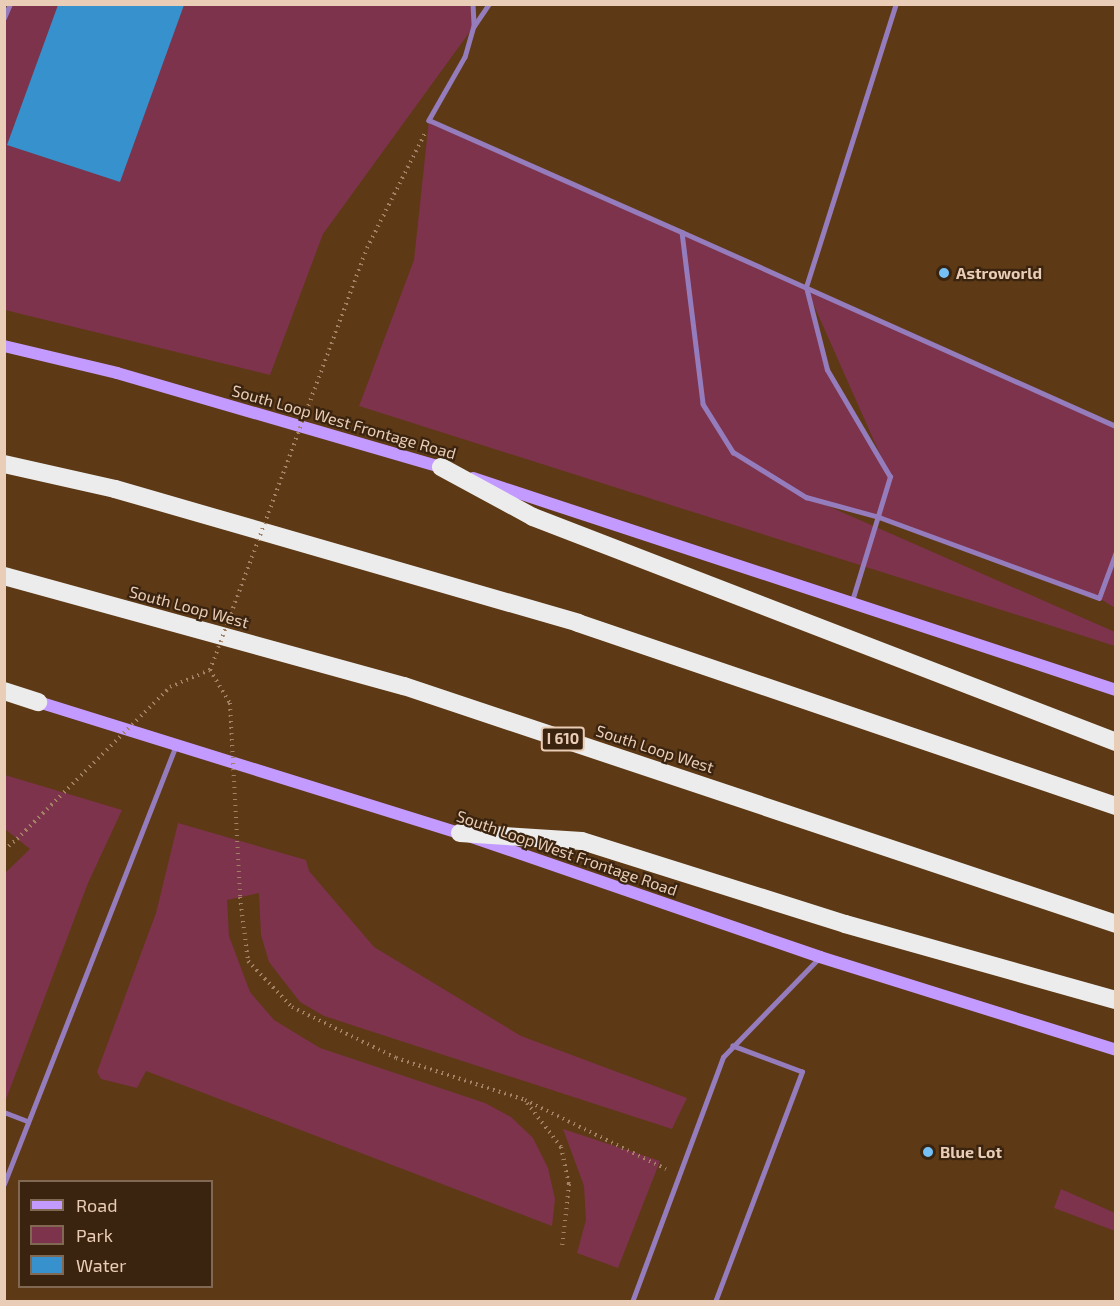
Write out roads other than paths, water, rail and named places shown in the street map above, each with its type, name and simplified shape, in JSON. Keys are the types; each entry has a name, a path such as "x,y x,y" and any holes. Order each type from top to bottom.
{"highway":[{"path":"4,464 115,489 578,623 1116,806"},
{"path":"441,467 533,517 1116,742"},
{"name":"South Loop West","path":"4,576 404,686 1116,924"},
{"path":"4,693 38,702"},
{"path":"460,833 582,841 845,924 1116,1000"}],"main road":[{"name":"South Loop West Frontage Road","path":"4,346 117,373 441,467 1116,690"},
{"name":"South Loop West Frontage Road","path":"38,702 177,743 460,833 820,957 1116,1050"}],"lane":[{"path":"4,18 10,4"},
{"path":"473,4 474,26"},
{"path":"489,4 474,26 465,57 429,120 1116,426"},
{"path":"852,602 890,477 827,370 806,287 896,4"},
{"path":"682,232 703,404 734,452 806,497 879,517 1099,598 1116,552"},
{"path":"4,1184 177,743"},
{"path":"632,1302 723,1057 820,957"},
{"path":"715,1302 802,1072 733,1046"},
{"path":"4,1112 28,1121"}],"water":[{"path":"58,5 184,5 120,182 7,145"}],"place":[{"name":"Astroworld","path":"944,273"},
{"name":"Blue Lot","path":"928,1152"}]}
